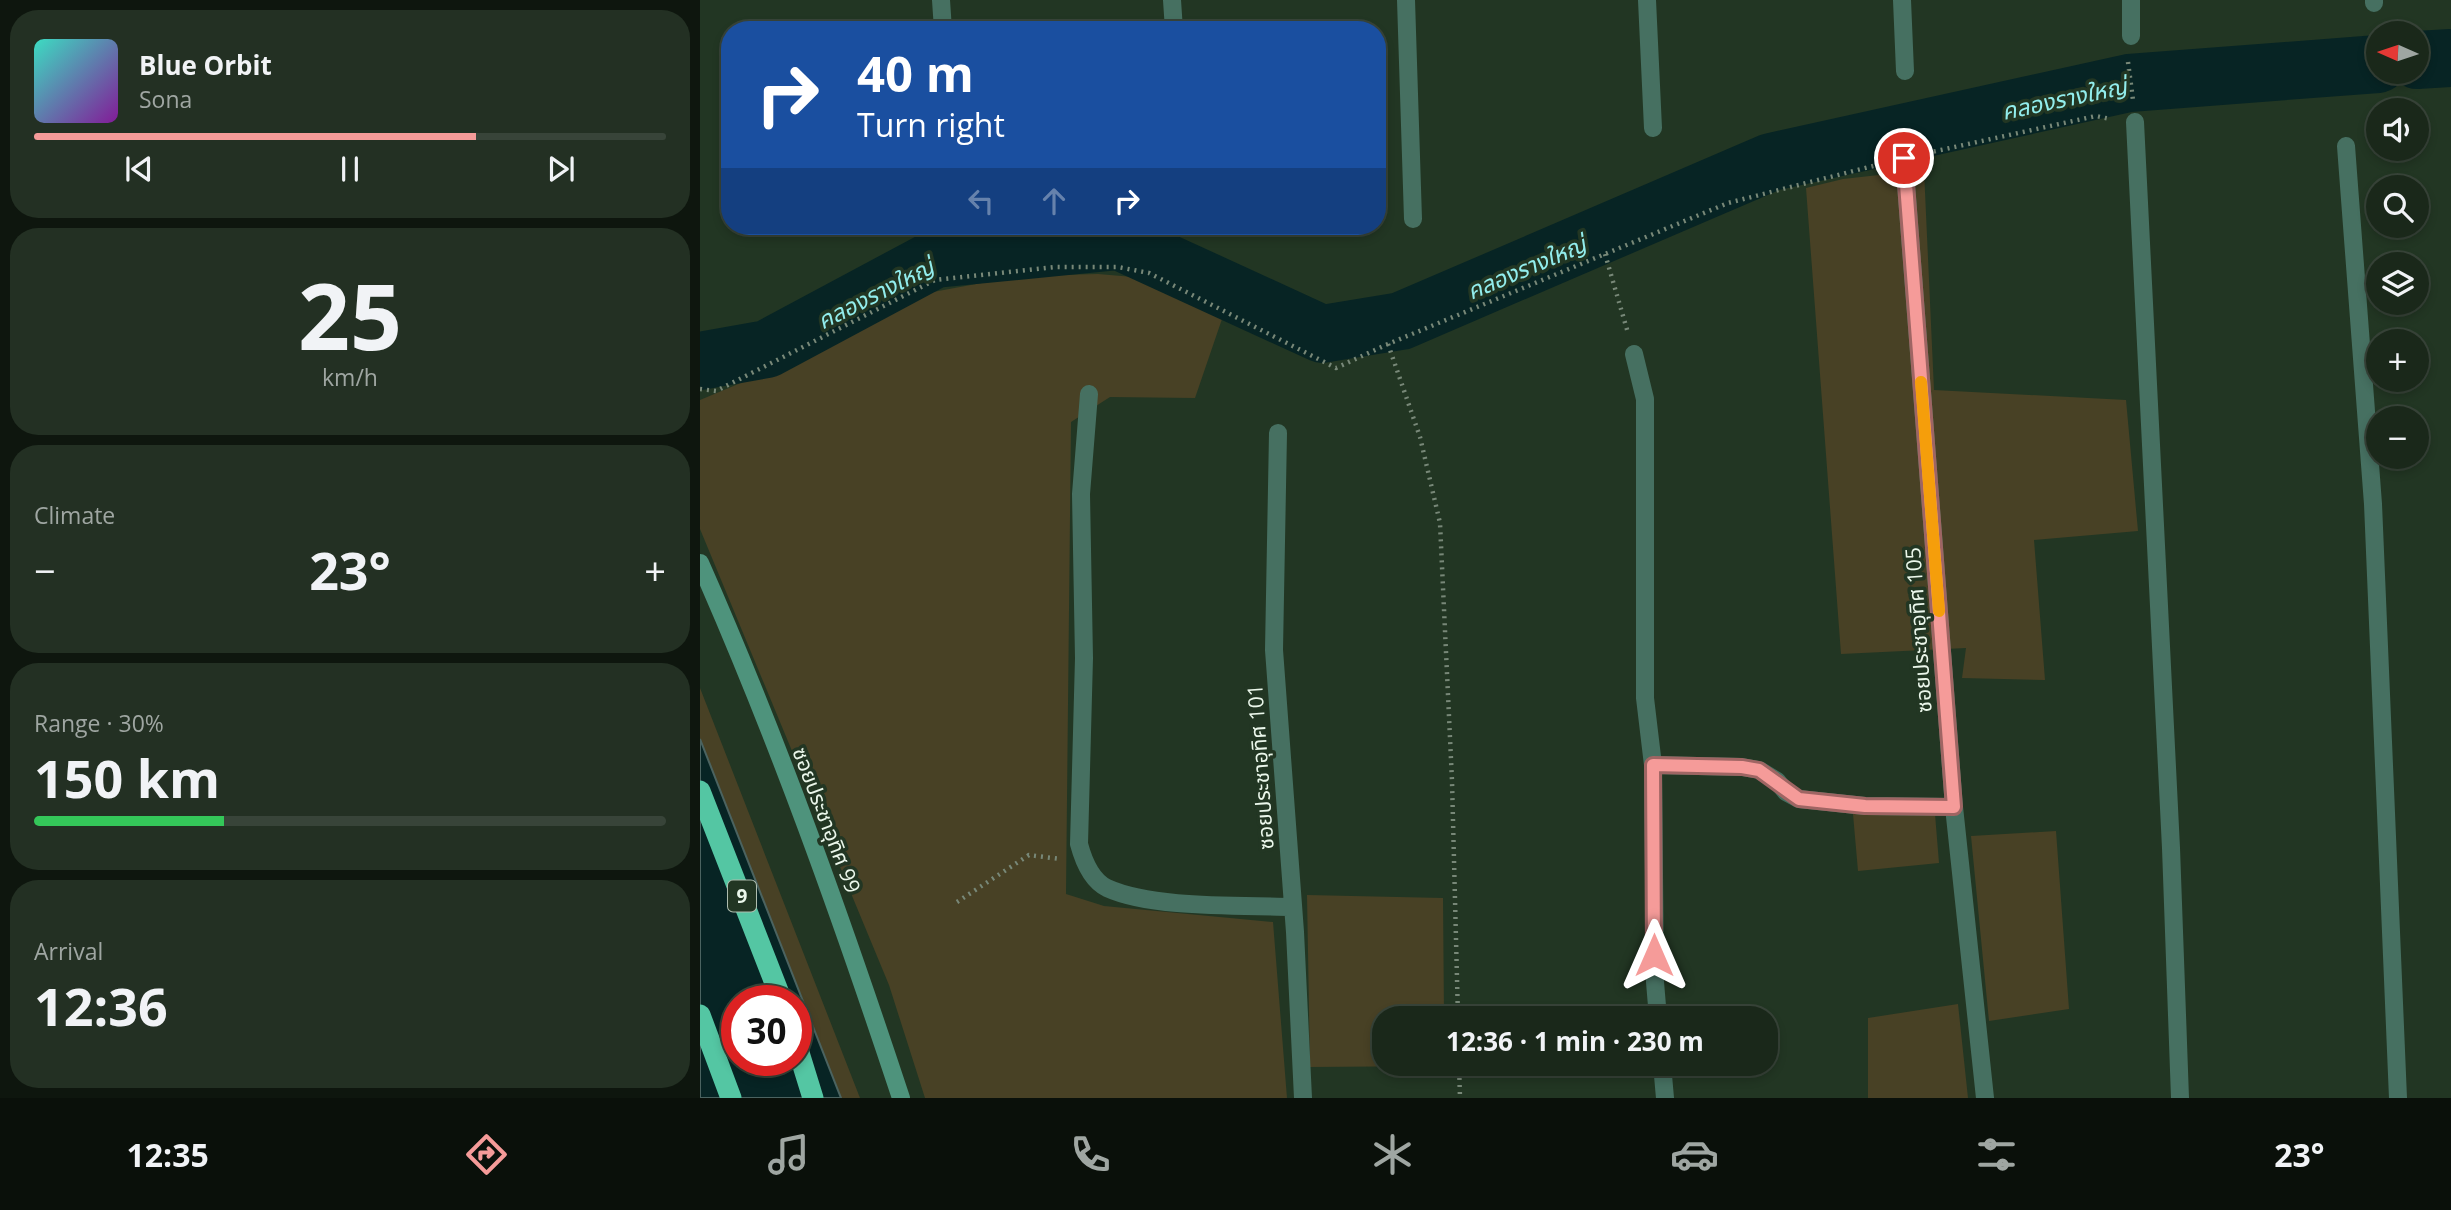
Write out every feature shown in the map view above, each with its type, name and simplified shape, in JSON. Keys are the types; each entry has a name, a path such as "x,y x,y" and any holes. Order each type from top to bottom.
{"highway":[{"name":"9","path":"700,791 776,985"},
{"path":"700,1015 731,1098"},
{"path":"806,1076 813,1098"}],"main road":[{"name":"ซอยประชาอุทิศ 99","path":"700,563 797,801 901,1098"}],"street":[{"path":"941,0 942,21"},
{"path":"1172,0 1173,21"},
{"path":"1406,0 1413,219"},
{"path":"1647,0 1653,128"},
{"path":"1902,0 1905,71"},
{"path":"2131,0 2131,36"},
{"path":"2135,127 2171,848 2180,1098"},
{"path":"2346,146 2373,504 2398,1098"},
{"name":"ซอยประชาอุทิศ 105","path":"1904,158 1954,807 1985,1098"},
{"path":"1634,354 1645,399 1645,698 1653,765 1657,1006"},
{"path":"1089,394 1081,494 1084,658 1079,844 1085,863 1105,887 1156,901 1293,908"},
{"name":"ซอยประชาอุทิศ 101","path":"1278,433 1274,650 1293,908 1303,1098"},
{"path":"1653,765 1742,767 1759,770 1799,799 1865,806 1954,807"},
{"path":"1663,1076 1665,1098"}],"path":[{"path":"700,389 716,391 935,280 1056,267 1118,267 1149,272 1336,368 1728,203 1904,158 2096,116 2135,127 2128,62"},
{"path":"1605,254 1634,354"},
{"path":"1388,344 1420,437 1440,523 1452,781 1458,1006"},
{"path":"957,902 1029,855 1085,863"},
{"path":"1459,1076 1460,1098"}],"shaded area":[{"path":"1924,170 1934,390 2126,400 2138,531 2034,540 2045,680 1962,678 1966,648 1841,654 1806,188 1843,179"},
{"path":"1098,274 1145,278 1222,319 1195,398 1110,397 1071,422 1066,894 1104,906 1273,922 1287,1098 925,1098 889,985 700,529 700,400 837,343 933,292 1020,276"},
{"path":"700,688 860,1098 700,1098"},
{"path":"1853,814 1935,814 1939,863 1858,871"},
{"path":"2056,831 2069,1009 1989,1021 1971,836"},
{"path":"1307,895 1443,898 1444,1006 1372,1006 1372,1067 1310,1067"},
{"path":"1958,1004 1968,1098 1868,1098 1868,1018"}],"water":[{"path":"700,739 797,985 721,985 721,1076 812,1076 812,1024 841,1098 700,1098"}],"waterway":[{"name":"คลองรางใหญ่","path":"2429,59 2451,58"},
{"name":"คลองรางใหญ่","path":"700,361 767,349 935,259 1119,241 1322,334 1401,321 1771,162 2129,83 2366,65"}],"slow traffic":[{"path":"1921,382 1939,611"}],"route":[{"path":"1654,955 1653,765 1742,767 1759,770 1799,799 1865,806 1954,807 1904,158"}]}
